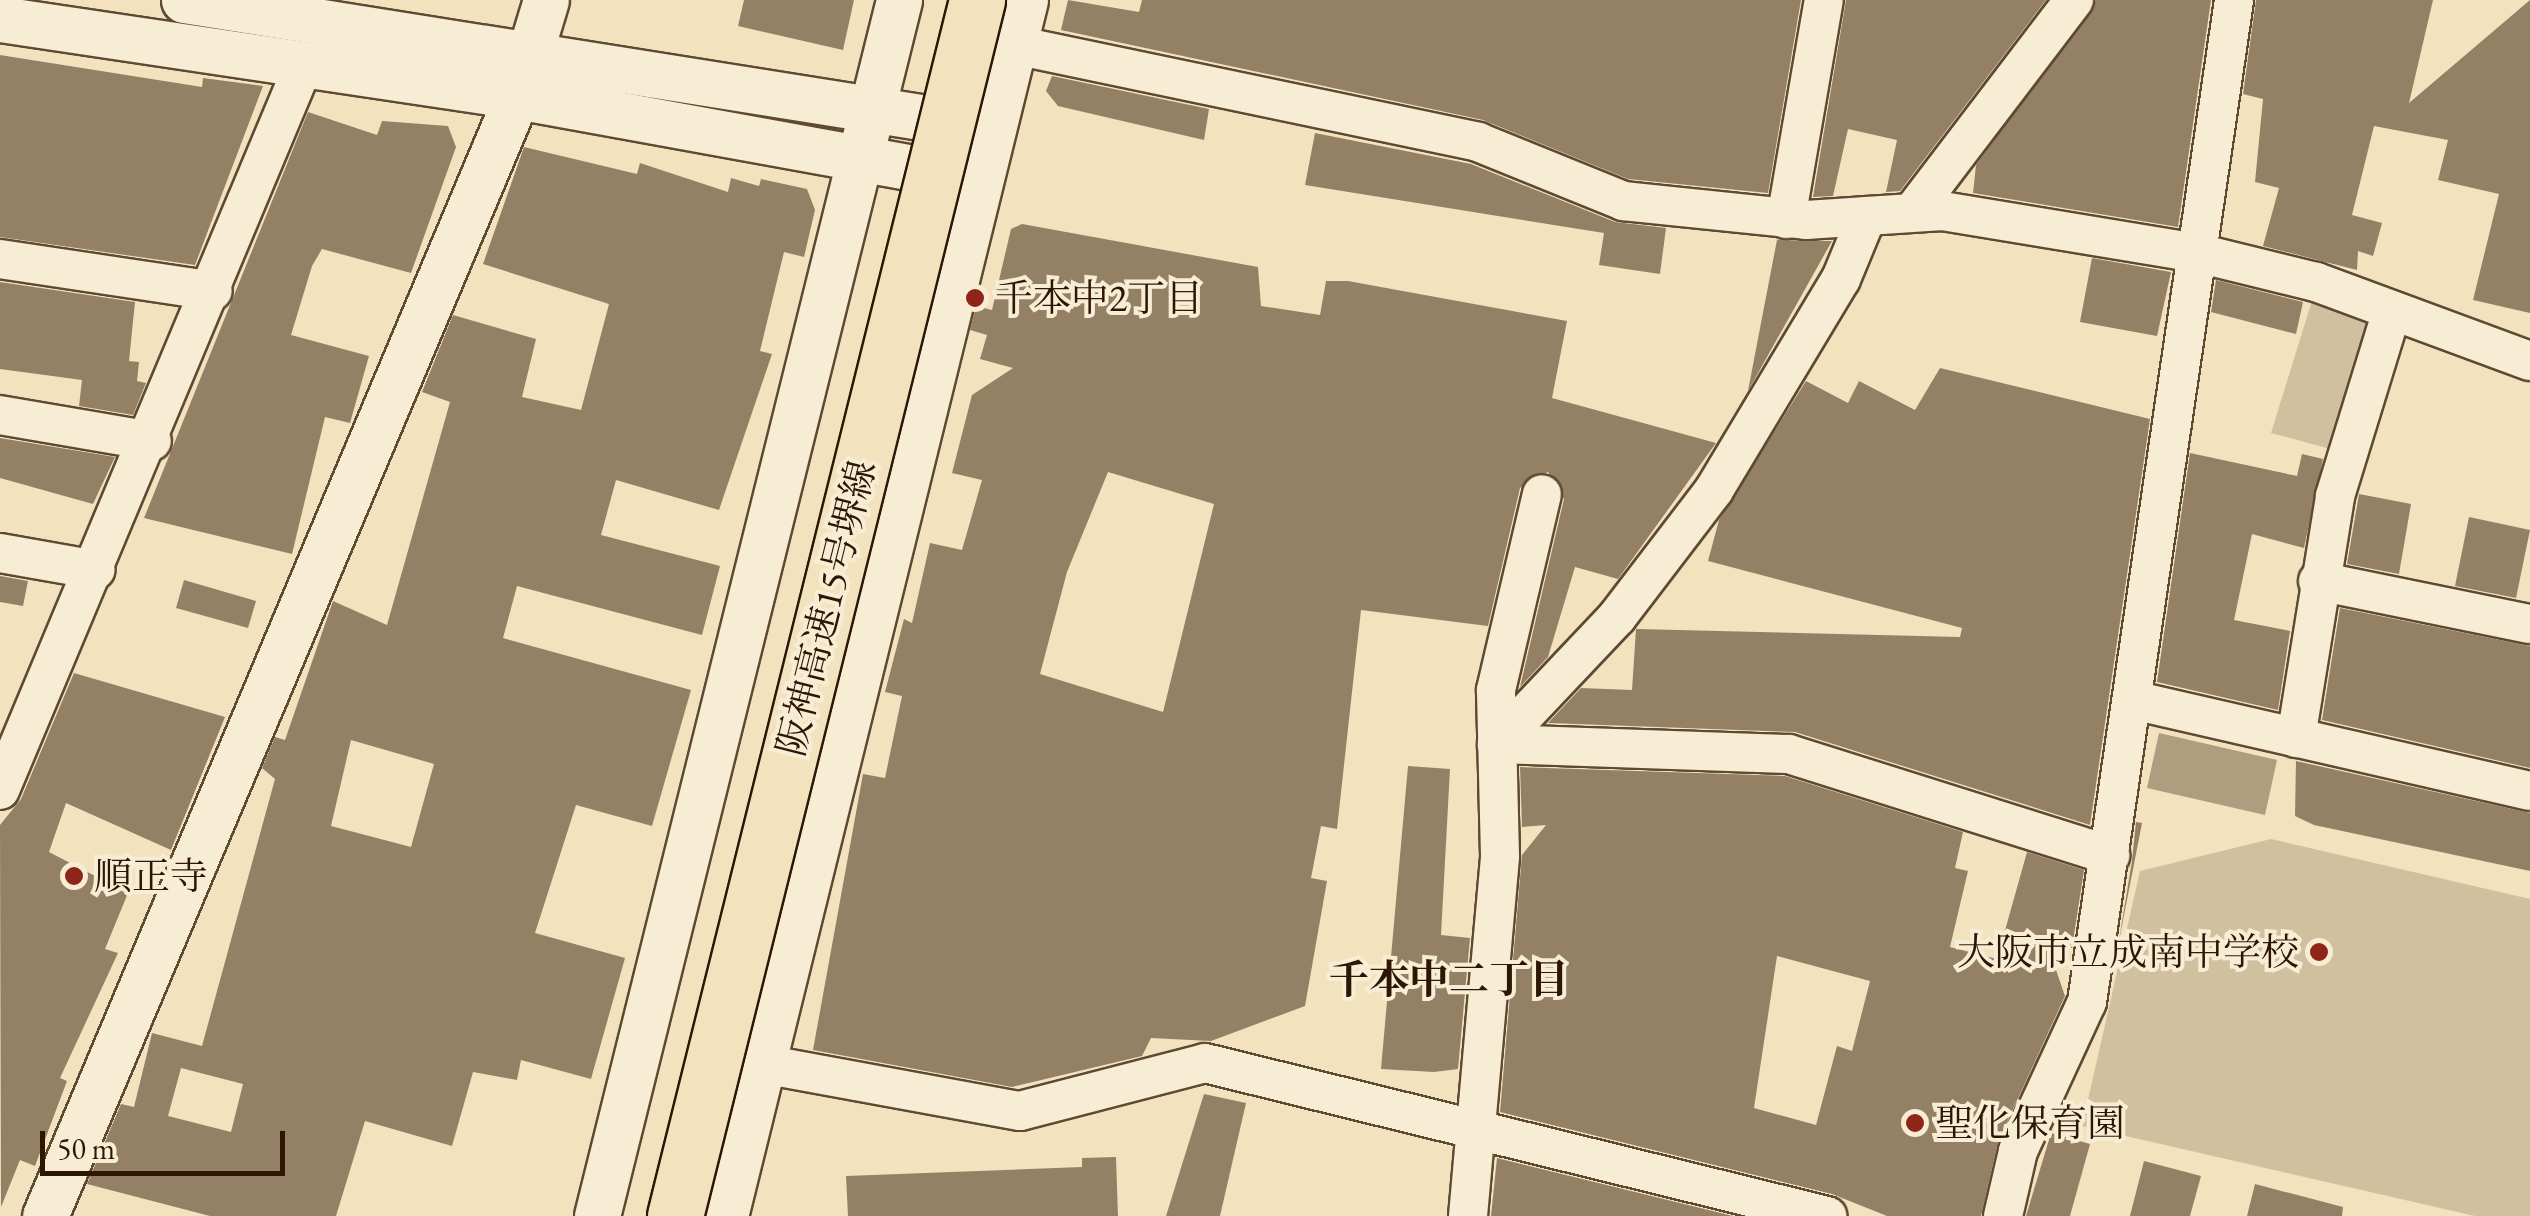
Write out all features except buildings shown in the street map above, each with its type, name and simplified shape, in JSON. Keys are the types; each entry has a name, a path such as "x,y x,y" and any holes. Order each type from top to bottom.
{"highway":[{"name":"阪神高速15号堺線","path":"640,1216 940,0"},
{"name":"阪神高速15号堺線","path":"675,1216 977,0"}],"street":[{"path":"184,0 525,76 860,158 984,181"},
{"path":"45,1216 525,76 546,0"},
{"path":"597,1216 899,0"},
{"path":"725,1216 984,181 1025,0"},
{"path":"1786,219 1824,0"},
{"path":"1914,210 2074,0"},
{"path":"2003,1216 2018,1150 2087,1002 2137,702 2202,254 2234,0"},
{"path":"0,19 304,64 525,76 871,110 996,130"},
{"path":"1015,45 1478,142 1623,200 1786,219 1914,210 2044,222 2281,270 2391,314 2530,361"},
{"path":"0,790 17,707 96,570 304,64"},
{"path":"1497,744 1617,617 1714,490 1841,279 1867,216"},
{"path":"0,259 213,291"},
{"path":"2296,738 2318,581 2391,314"},
{"path":"0,414 152,441"},
{"path":"1468,1216 1500,856 1496,690 1542,494"},
{"path":"0,554 96,570"},
{"path":"2318,581 2530,624"},
{"path":"2137,702 2530,791"},
{"path":"1497,744 1789,754 2110,855"},
{"path":"763,1064 1020,1111 1205,1063 1479,1126 1827,1216"}],"shaded area":[{"path":"2314,294 2372,319 2334,450 2271,433"},
{"path":"2159,733 2277,760 2265,815 2147,788"},
{"name":"大阪市立成南中学校","path":"2271,839 2530,899 2530,1216 2475,1216 2082,1126 2140,871"}],"place":[{"name":"千本中2丁目","path":"975,298"},
{"name":"順正寺","path":"74,876"},
{"name":"大阪市立成南中学校","path":"2319,952"},
{"name":"聖化保育園","path":"1915,1123"}],"district":[{"name":"千本中二丁目","path":"1449,979"}]}
